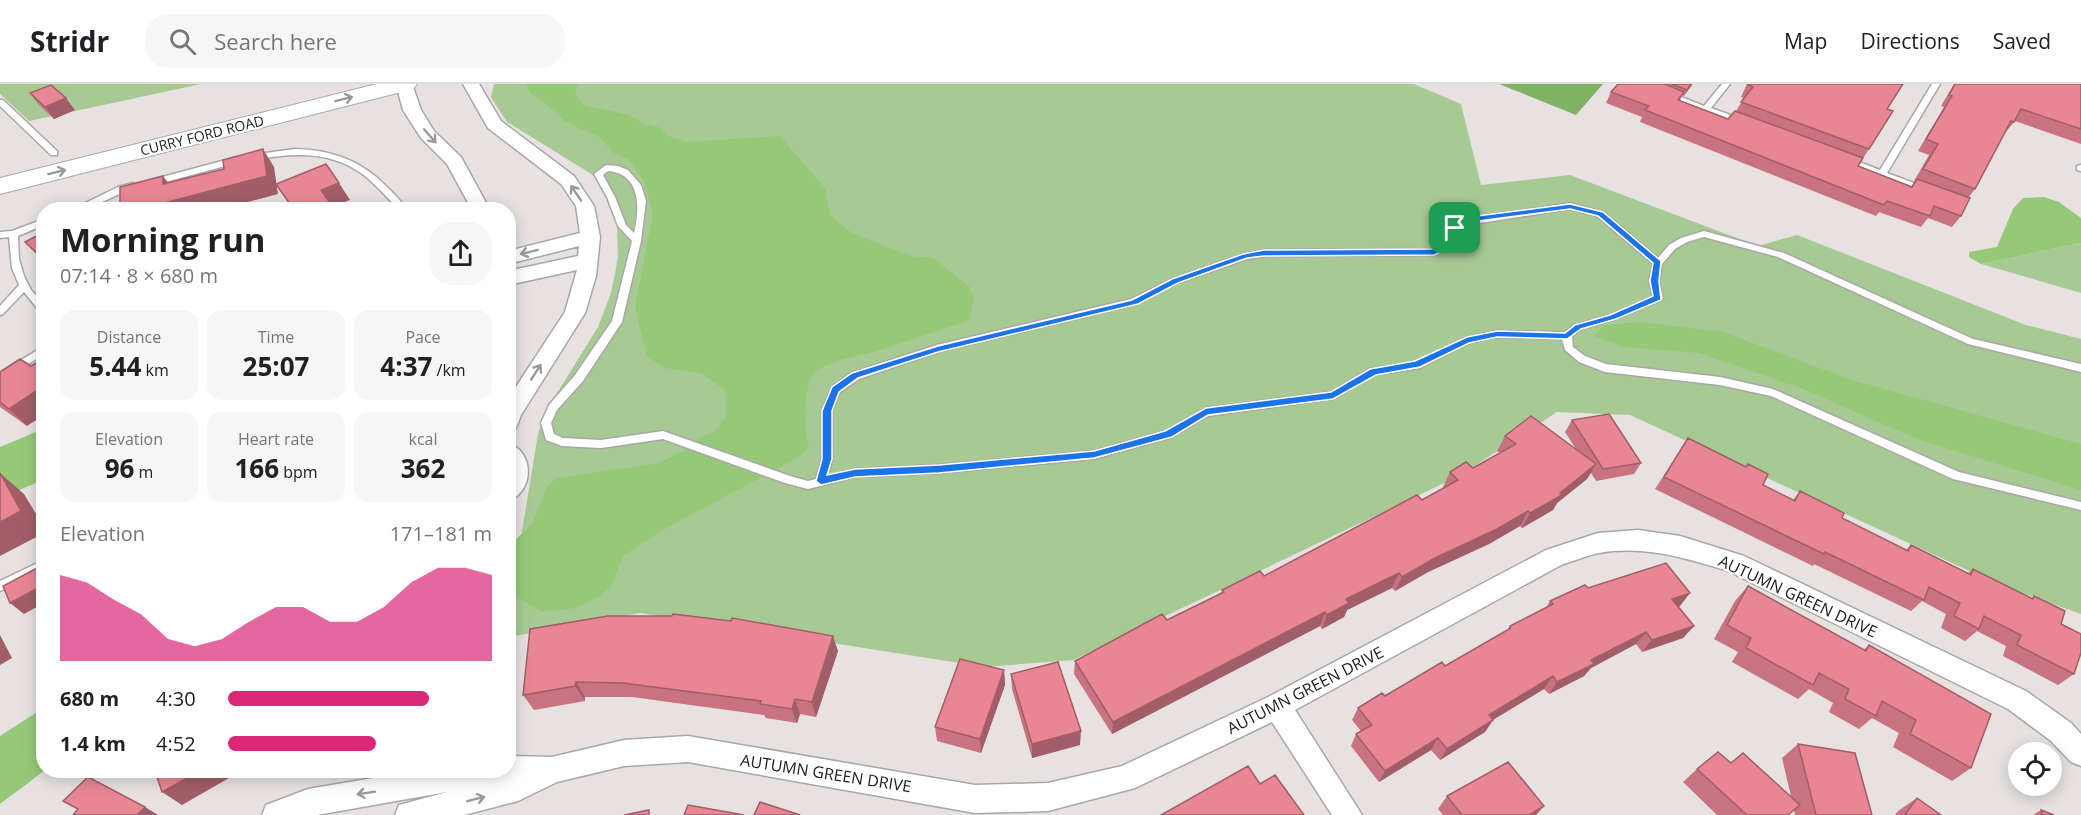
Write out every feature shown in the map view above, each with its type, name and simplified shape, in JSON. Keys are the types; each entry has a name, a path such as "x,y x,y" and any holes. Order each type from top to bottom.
{"main road":[{"name":"CURRY FORD ROAD","path":"0,166 329,84"},
{"name":"CURRY FORD ROAD","path":"0,186 404,84"}],"street":[{"path":"404,84 412,110 427,134 455,161 477,202"},
{"path":"471,84 494,124 567,180 585,206 590,237 588,261 575,313 516,405"},
{"path":"516,256 590,237"},
{"path":"516,276 588,261"},
{"path":"516,458 519,472 516,480"},
{"name":"AUTUMN GREEN DRIVE","path":"516,769 552,770 624,753 688,749 974,807 1048,798 1125,779 1278,706 1555,557 1598,543 1638,540 1680,546 1736,563 2016,700 2061,732 2081,753"},
{"path":"1278,706 1348,815"},
{"name":"AUTUMN GREEN DRIVE","path":"417,814 518,788 552,770"},
{"path":"276,815 308,803 425,778 417,814"}],"lane":[{"path":"1707,109 1726,84"},
{"path":"1882,174 1936,84"},
{"path":"1658,91 1750,125"},
{"path":"0,102 54,153"},
{"path":"93,202 121,189 224,163 273,154 315,151 340,157 363,170 397,202"},
{"path":"1838,158 1936,195"},
{"path":"637,242 622,226 611,197 598,174 600,171 613,168 625,172 637,185 642,201 637,242 617,322 579,378 553,408 546,427 550,437 577,444 601,444 656,435 677,438 808,485 855,473 939,469 1094,455 1168,434 1206,412 1333,395 1374,372 1417,364 1467,340 1497,334 1567,336 1578,327 1613,317 1658,298 1654,281 1658,263 1672,247 1684,240 1704,234 1781,255 1904,309 1971,342 2081,368"},
{"path":"821,481 827,459 827,411 836,390 855,375 938,349 1134,302 1175,281 1246,256 1264,253 1434,252 1446,247 1455,228 1465,222 1570,206 1600,214 1658,263"},
{"path":"0,235 13,234 36,225"},
{"path":"13,234 15,267 22,287 36,302"},
{"path":"0,312 22,287"},
{"path":"1567,336 1568,348 1582,359 1605,368 1720,381 1773,393 1957,476 2081,506"},
{"path":"0,378 36,355"},
{"path":"0,586 36,569"}],"shaded area":[{"path":"0,84 201,84 29,121 0,94"},
{"path":"494,84 1414,84 1461,104 1481,185 1570,175 1758,246 1797,235 2026,325 2081,339 2081,614 2000,585 1630,415 1557,412 1459,476 1073,660 985,667 640,613 516,636 516,568 538,434 544,414 598,327 611,293 618,258 617,224 609,197 593,175 507,122 491,97"},
{"path":"526,84 578,84 575,94 583,105 629,115 642,123 661,128 668,136 688,142 780,136 825,188 830,215 853,234 915,257 932,257 969,286 974,300 970,320 877,351 838,361 816,372 811,378 806,397 805,420 809,448 799,457 661,531 623,556 612,585 599,597 576,608 541,612 516,596 516,539 532,524 547,487 556,478 659,463 687,449 698,438 714,432 726,416 725,390 701,373 665,368 647,357 635,307 653,214 644,182 629,160 614,153 599,137 566,122 530,93"},
{"path":"1499,84 1603,84 1576,115"},
{"path":"2044,197 2059,202 2081,218 2081,243 1981,264 1969,257 1969,252 1997,247 2013,209 2023,198"},
{"path":"2081,243 2081,293 1981,264"},
{"path":"1640,322 1723,332 1849,379 2081,444 2081,490 1917,439 1803,389 1698,353 1624,347 1594,336 1604,325"},
{"path":"36,432 36,483 0,498 0,447"},
{"path":"36,713 36,777 0,804 0,736"}],"building":[{"path":"1618,84 1665,84 1684,92 1678,100 1728,119 1735,111 1863,158 1858,166 1912,187 1917,179 1970,198 1961,216 1934,206 1930,216 1887,201 1884,205 1645,110 1649,106 1611,92"},
{"path":"1672,84 1691,84 1687,90"},
{"path":"1747,84 1903,84 1887,109 1893,111 1869,149 1741,102 1753,87"},
{"path":"1955,84 2081,84 2081,129 2021,109 2014,122 2011,121 1975,189 1923,169 1938,144 1926,139 1952,96 1949,95"},
{"path":"51,85 66,98 45,107 30,93"},
{"path":"263,149 267,176 168,202 120,202 120,187 163,176 163,184 224,169 223,160"},
{"path":"326,164 339,183 321,190 329,202 288,202 276,184"},
{"path":"36,236 36,252 25,242"},
{"path":"20,359 31,366 36,363 36,391 9,409 0,402 0,372"},
{"path":"1609,414 1641,463 1603,469 1572,420"},
{"path":"1531,416 1596,464 1560,493 1562,495 1530,513 1528,511 1497,529 1435,558 1402,577 1399,573 1346,599 1349,603 1327,615 1325,612 1113,722 1075,661 1162,614 1167,620 1260,571 1264,576 1417,495 1422,500 1458,480 1450,472 1466,462 1473,468 1516,444 1505,436"},
{"path":"1688,438 1746,467 1748,464 1768,474 1763,485 1795,501 1800,491 1844,513 1842,518 1908,551 1911,545 1971,575 1973,569 2033,599 2034,596 2065,611 2061,624 2081,634 2081,653 2074,674 2017,645 2021,635 1984,616 1979,629 1954,616 1960,603 1929,587 1924,600 1664,477"},
{"path":"0,473 21,511 0,522"},
{"path":"1666,563 1690,593 1672,599 1694,626 1652,640 1646,632 1591,660 1594,664 1557,682 1553,676 1489,715 1493,720 1447,749 1438,738 1385,771 1356,734 1372,725 1358,708 1382,693 1385,696 1442,662 1445,666 1511,628 1510,626 1553,604 1550,601 1585,585 1588,588"},
{"path":"36,569 36,589 10,603 3,586"},
{"path":"1748,586 1866,651 1869,645 1991,714 1971,768 1910,734 1916,720 1882,701 1876,716 1845,699 1849,689 1819,673 1813,685 1746,648 1751,638 1727,625"},
{"path":"673,614 731,621 732,618 833,636 812,702 795,699 792,709 760,704 761,701 623,683 576,682 575,686 523,695 530,629 608,616 672,616"},
{"path":"960,659 1004,670 980,739 935,727"},
{"path":"1058,662 1081,731 1032,744 1011,674"},
{"path":"1798,744 1855,753 1872,815 1816,815"},
{"path":"1718,752 1731,763 1743,753 1800,805 1788,815 1747,815 1697,769"},
{"path":"1508,762 1544,806 1529,815 1462,815 1447,796"},
{"path":"1248,766 1260,784 1275,775 1304,815 1161,815"},
{"path":"87,778 90,778 145,807 137,815 73,815 78,809 63,801"},
{"path":"157,778 187,778 162,792"},
{"path":"1917,798 1941,815 1905,815"},
{"path":"760,802 800,815 754,815"},
{"path":"688,805 744,815 684,815"},
{"path":"649,810 649,815 624,815"},
{"path":"2041,810 2054,815 2042,815"}],"route":[{"path":"1570,206 1600,214 1658,263 1654,281 1658,298 1613,317 1578,327 1567,336 1497,334 1467,340 1417,364 1365,375 1333,395 1206,412 1168,434 1094,455 939,469 855,473 821,481 827,459 827,411 836,390 855,375 938,349 1134,302 1175,281 1246,256 1264,253 1434,252 1446,247 1455,228 1477,218 1556,207 1570,206"}]}
